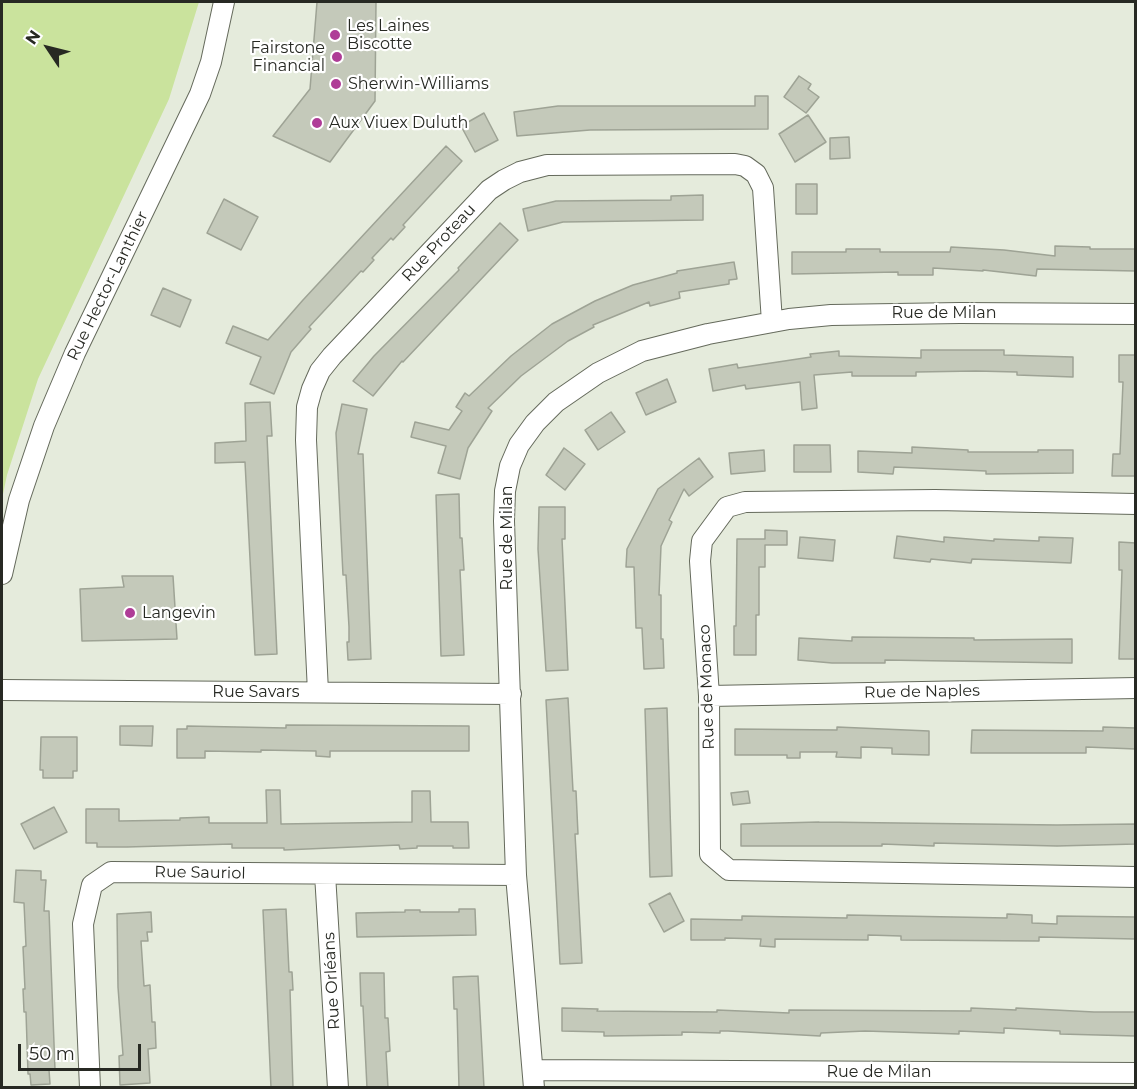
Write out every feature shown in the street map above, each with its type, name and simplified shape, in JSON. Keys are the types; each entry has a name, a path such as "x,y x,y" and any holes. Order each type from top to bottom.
{"street":[{"name":"Rue Hector-Lanthier","path":"2,573 19,500 44,426 75,353 200,94 218,38 224,2"},
{"name":"Rue Proteau","path":"318,692 306,426 307,407 312,389 320,372 332,356 489,190 520,171 547,165 735,164 749,168 759,178 764,193 772,322"},
{"name":"Rue de Milan","path":"1136,314 821,316 772,322 686,338 628,358 598,373 567,393 545,412 519,445 510,466 504,502 516,875 534,1079 999,1080 1136,1073"},
{"name":"Rue de Monaco","path":"1136,504 935,500 745,502 727,507 702,541 700,561 709,696 710,854 729,870 1136,877"},
{"name":"Rue de Naples","path":"709,696 1136,688"},
{"name":"Rue Savars","path":"2,690 511,694"},
{"name":"Rue Sauriol","path":"90,1088 83,924 92,885 111,872 516,875"},
{"name":"Rue Orléans","path":"325,874 338,1088"}],"green space":[{"path":"2,2 199,2 169,99 38,379 7,475 2,499"}],"building":[{"path":"317,2 376,2 375,101 330,162 273,136 310,89"},
{"path":"799,76 811,84 808,89 819,97 806,113 784,97"},
{"path":"755,96 768,96 768,129 590,130 517,136 514,112 558,106 755,106"},
{"path":"484,113 498,140 475,152 461,126"},
{"path":"808,115 826,142 795,162 779,134"},
{"path":"849,137 850,158 830,159 830,138"},
{"path":"446,146 462,161 403,225 405,227 393,240 391,238 372,258 374,260 363,272 361,271 309,327 311,329 291,352 274,394 250,384 261,357 226,343 233,326 268,340"},
{"path":"796,184 817,184 817,214 796,214"},
{"path":"703,195 703,220 563,222 528,231 523,209 556,201 671,200 671,196"},
{"path":"224,199 258,217 241,250 207,233"},
{"path":"500,223 518,240 402,361 373,396 353,381 374,356 459,270 458,268"},
{"path":"1055,246 1136,249 1136,271 1037,269 1036,276 983,270 933,268 933,275 898,275 898,272 792,274 792,252 846,252 846,249 880,249 880,252 950,252 951,247 1055,256"},
{"path":"734,262 737,279 729,280 729,284 679,292 680,298 650,306 649,302 593,325 594,327 568,341 521,376 488,408 492,411 468,448 460,479 438,473 446,446 411,437 415,422 449,430 462,411 456,407 465,393 469,396 511,356 552,324 595,301 633,285 677,273 677,271"},
{"path":"163,288 191,300 180,327 151,315"},
{"path":"921,350 1004,350 1004,355 1073,357 1073,377 976,371 916,372 916,376 852,376 852,372 814,375 817,408 802,410 800,382 746,389 745,385 713,391 709,369 737,364 738,368 811,357 810,354 839,351 839,356 921,358"},
{"path":"1119,355 1136,355 1136,476 1112,476 1113,454 1120,454 1123,382 1119,382"},
{"path":"667,379 676,402 646,415 636,393"},
{"path":"270,402 272,436 267,436 277,654 255,655 245,462 215,463 215,443 246,441 245,403"},
{"path":"342,404 367,409 358,454 363,454 371,659 348,660 349,627 346,575 343,575 336,433"},
{"path":"611,412 625,432 598,450 585,430"},
{"path":"794,445 830,445 831,472 794,472"},
{"path":"912,447 968,450 968,452 1073,450 1073,473 986,474 986,471 894,467 893,474 858,472 858,451 912,453"},
{"path":"564,448 585,464 565,490 546,475"},
{"path":"764,450 765,471 731,474 729,453"},
{"path":"699,458 713,477 689,496 684,489 669,520 672,522 661,546 659,595 661,595 661,639 663,639 664,668 644,669 642,628 636,628 634,567 626,567 627,549 658,489"},
{"path":"459,494 460,538 462,538 464,570 460,570 464,655 441,656 436,495"},
{"path":"539,507 565,507 565,539 562,539 568,670 546,671 538,549"},
{"path":"765,530 787,531 787,545 765,545 765,567 759,567 756,655 734,655 737,539 765,539"},
{"path":"897,536 944,542 944,537 994,541 994,539 1039,541 1039,537 1073,538 1071,563 972,559 971,563 931,559 930,562 894,558"},
{"path":"800,537 835,540 833,561 798,558"},
{"path":"1119,542 1136,543 1136,659 1119,659 1122,570 1119,570"},
{"path":"122,576 173,576 177,639 82,641 80,589 124,587"},
{"path":"852,637 974,638 974,640 1072,639 1072,663 885,660 885,663 832,663 798,660 799,638 852,641"},
{"path":"568,698 573,791 576,791 578,834 575,834 582,963 560,964 546,700"},
{"path":"667,708 672,876 650,877 645,709"},
{"path":"286,725 469,726 469,751 330,751 330,757 316,756 316,751 205,751 205,758 177,758 177,729 187,729 187,726 286,728"},
{"path":"120,726 153,726 152,746 120,745"},
{"path":"837,727 929,731 929,755 892,754 892,748 861,747 861,758 836,757 837,752 800,752 800,758 787,758 787,755 735,755 735,729 837,730"},
{"path":"1103,727 1136,728 1136,749 1086,747 1086,753 971,753 972,730 1103,731"},
{"path":"41,737 77,737 77,771 73,771 73,778 43,778 43,770 40,770"},
{"path":"266,790 280,790 281,824 412,822 412,791 430,791 431,822 468,822 469,848 417,846 417,848 400,849 399,845 284,850 284,848 232,848 232,844 97,847 97,843 86,843 86,809 119,809 119,821 209,817 209,823 267,823"},
{"path":"748,791 750,803 733,805 731,793"},
{"path":"54,807 67,832 34,849 21,824"},
{"path":"819,822 1136,824 1136,844 1057,846 934,843 934,846 882,844 882,846 741,846 741,824"},
{"path":"16,870 41,871 41,880 46,880 44,911 49,911 55,1070 49,1070 50,1084 31,1085 30,1074 28,1074 23,989 25,989 23,947 26,946 24,903 14,902"},
{"path":"670,893 684,921 664,932 649,904"},
{"path":"286,909 289,972 292,972 293,990 290,990 293,1088 271,1088 263,910"},
{"path":"459,909 475,909 476,935 357,937 356,913 405,912 405,910 459,912"},
{"path":"151,912 152,932 147,932 148,941 141,941 144,986 150,985 152,1022 155,1022 156,1048 148,1049 150,1083 120,1085 119,1056 123,1055 118,987 117,914"},
{"path":"1007,914 1032,915 1032,923 1057,924 1057,916 1136,917 1136,939 1039,937 1039,941 901,940 901,936 868,935 868,940 775,939 775,947 760,946 761,939 691,940 691,919 742,920 742,916 847,918 847,915 1007,918"},
{"path":"360,973 384,973 385,1018 388,1018 390,1051 386,1052 388,1088 367,1088"},
{"path":"478,976 484,1088 459,1088 457,1009 454,1009 453,977"},
{"path":"562,1008 598,1009 597,1011 717,1012 717,1010 789,1013 789,1010 971,1011 971,1008 1136,1012 1136,1036 1060,1034 1060,1031 1004,1028 1004,1033 959,1031 959,1034 865,1031 821,1033 820,1036 720,1031 720,1033 682,1032 682,1035 604,1036 604,1032 562,1031"}],"place":[{"name":"Les Laines Biscotte","path":"335,35"},
{"name":"Fairstone Financial","path":"337,57"},
{"name":"Sherwin-Williams","path":"336,84"},
{"name":"Aux Viuex Duluth","path":"317,123"},
{"name":"Langevin","path":"130,613"}]}
